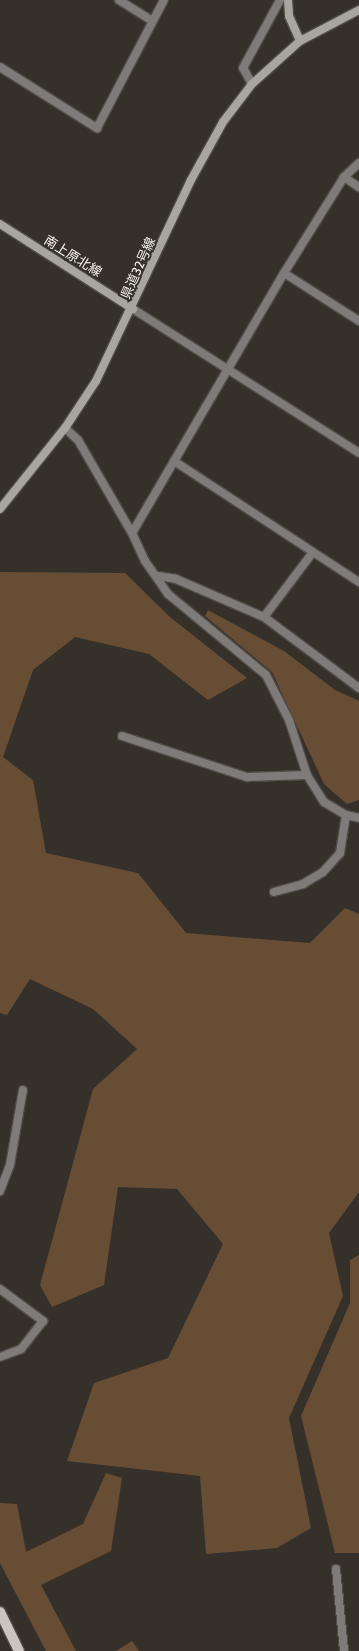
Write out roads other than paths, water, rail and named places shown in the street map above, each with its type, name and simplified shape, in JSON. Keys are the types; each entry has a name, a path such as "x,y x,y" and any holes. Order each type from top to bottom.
{"main road":[{"path":"288,0 289,16 300,41"},
{"name":"県道32号線","path":"0,509 65,428 96,381 133,309 206,150 252,84 300,41 359,10"},
{"name":"南上原北線","path":"0,224 133,309"},
{"path":"0,1612 19,1651"}],"street":[{"path":"118,0 152,21"},
{"path":"0,67 97,128 164,0"},
{"path":"252,84 243,68 280,0"},
{"path":"132,533 284,274 344,177 359,163"},
{"path":"344,177 359,187"},
{"path":"284,274 359,321"},
{"path":"133,309 359,453"},
{"path":"65,428 78,440 132,533 145,561 158,576 168,594 266,675 288,720 307,775 324,802 346,815 359,818"},
{"path":"174,461 359,582"},
{"path":"264,617 313,552"},
{"path":"158,576 176,579 264,617 359,688"},
{"path":"122,736 247,777 307,775"},
{"path":"274,892 303,884 323,872 340,853 346,815"},
{"path":"0,1191 10,1165 24,1090"},
{"path":"0,1289 43,1321 21,1349 0,1357"},
{"path":"336,1569 344,1651"}]}
